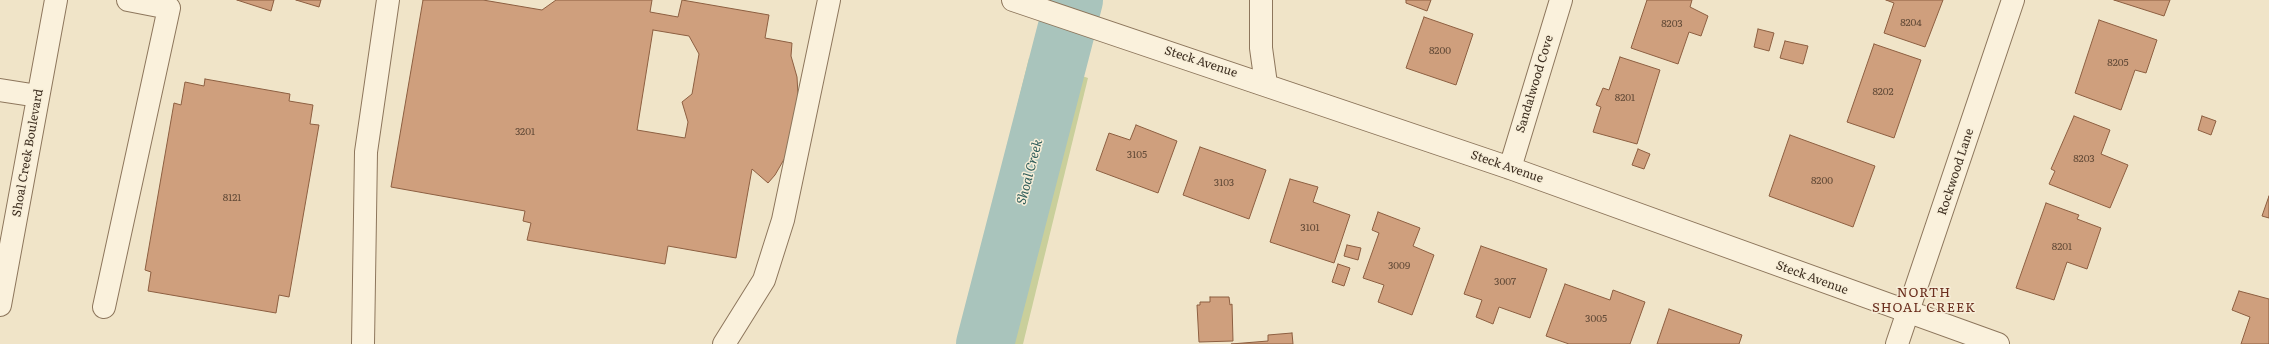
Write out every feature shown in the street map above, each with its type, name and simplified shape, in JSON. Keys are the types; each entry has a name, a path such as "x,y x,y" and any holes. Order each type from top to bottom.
{"street":[{"name":"Shoal Creek Boulevard","path":"0,305 56,0"},
{"path":"104,307 169,8 128,0"},
{"path":"363,344 366,152 388,0"},
{"name":"Steck Avenue","path":"1013,0 1266,84 1510,168 1908,313 1998,344"},
{"path":"1261,0 1261,48 1266,84"},
{"name":"Sandalwood Cove","path":"1510,168 1561,0"},
{"name":"Rockwood Lane","path":"1897,344 2013,0"},
{"path":"724,344 764,280 783,220 827,7"},
{"path":"0,90 38,96"}],"green space":[{"path":"1029,58 1088,78 1023,344 958,344"}],"building":[{"path":"237,0 274,0 271,11"},
{"path":"296,0 321,0 319,7"},
{"path":"423,0 483,0 542,10 556,0 652,0 650,12 678,17 682,0 769,15 765,38 792,43 791,56 797,77 799,112 790,149 775,175 768,183 752,169 736,258 668,246 665,264 527,240 531,223 523,221 525,211 391,187","holes":["653,30 689,36 699,54 692,94 682,102 688,122 685,138 637,130"]},
{"path":"1406,0 1431,0 1427,11 1406,3"},
{"path":"1647,0 1692,0 1690,7 1708,16 1701,36 1689,32 1678,64 1631,48"},
{"path":"1886,0 1943,0 1925,47 1884,33 1894,3"},
{"path":"2114,0 2170,0 2164,16"},
{"path":"1424,17 1473,34 1456,85 1406,68"},
{"path":"2099,20 2157,40 2146,73 2135,70 2121,110 2075,93"},
{"path":"1758,29 1774,33 1769,51 1754,47"},
{"path":"1785,41 1808,46 1803,64 1780,58"},
{"path":"1874,44 1921,60 1894,138 1847,122"},
{"path":"1620,57 1660,70 1637,144 1593,132 1601,107 1596,105 1603,88 1609,90"},
{"path":"205,79 290,94 289,101 313,105 310,124 319,125 289,297 279,295 276,313 148,291 151,272 145,270 174,103 181,105 185,82 204,86"},
{"path":"2074,116 2110,130 2101,154 2128,165 2110,208 2049,184 2055,171 2051,169"},
{"path":"2202,116 2216,121 2211,135 2198,130"},
{"path":"1136,125 1177,141 1158,193 1096,170 1109,133 1130,140"},
{"path":"1790,135 1875,166 1853,227 1769,196"},
{"path":"1200,147 1266,170 1249,219 1183,195"},
{"path":"1638,149 1650,154 1644,169 1632,165"},
{"path":"1290,179 1318,187 1313,202 1350,215 1334,263 1270,242"},
{"path":"2269,196 2269,218 2262,216"},
{"path":"2046,203 2079,215 2077,219 2101,228 2087,269 2067,262 2054,300 2016,288"},
{"path":"1378,212 1420,228 1413,246 1434,255 1412,315 1378,302 1384,285 1363,278 1379,233 1372,230"},
{"path":"1347,245 1361,248 1358,260 1344,256"},
{"path":"1481,246 1547,269 1530,318 1499,307 1493,324 1476,317 1482,300 1464,294"},
{"path":"1338,264 1350,268 1344,286 1332,282"},
{"path":"1565,284 1610,300 1613,290 1645,302 1630,344 1569,344 1546,336"},
{"path":"2239,291 2269,299 2269,344 2241,344 2250,317 2232,310"},
{"path":"1210,297 1229,297 1230,305 1232,304 1233,341 1199,342 1197,305 1200,305 1200,302 1210,302"},
{"path":"1669,309 1742,335 1739,344 1657,344"},
{"path":"1292,333 1293,344 1231,344 1268,341 1268,335"}],"waterway":[{"name":"Shoal Creek","path":"985,344 1074,0"}],"district":[{"name":"NORTH SHOAL CREEK","path":"1924,300"}]}
